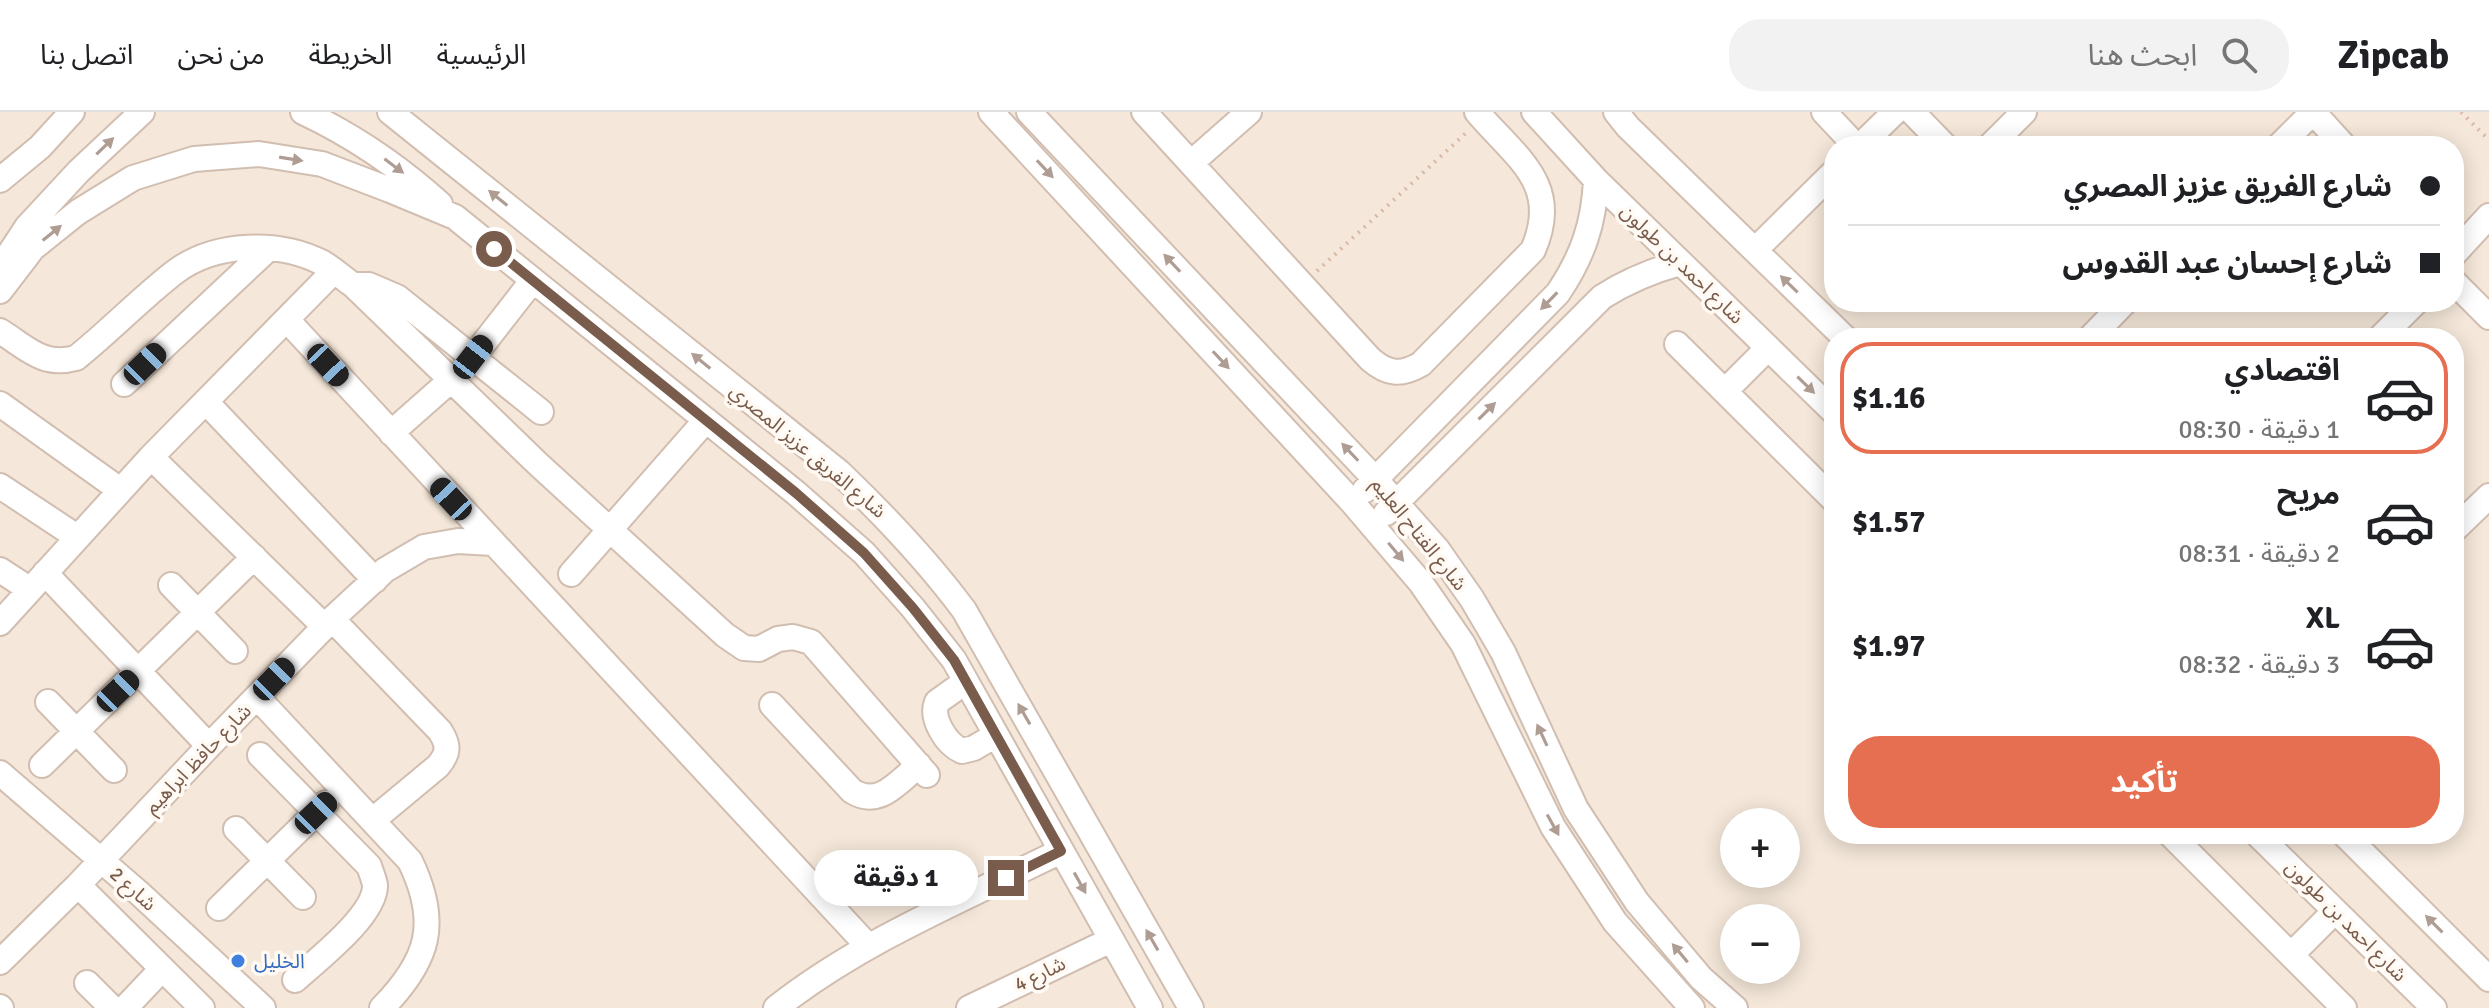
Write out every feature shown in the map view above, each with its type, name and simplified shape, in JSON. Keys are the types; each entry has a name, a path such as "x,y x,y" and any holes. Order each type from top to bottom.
{"street":[{"path":"0,180 40,147 72,112"},
{"path":"0,268 27,227 79,171 142,112"},
{"name":"شارع الفريق عزيز المصري","path":"390,112 839,472 913,546 964,610 1191,1008"},
{"name":"شارع الفتاح العليم","path":"991,112 1352,502 1421,583 1463,644 1560,839 1615,922 1686,1003"},
{"name":"شارع الفتاح العليم","path":"1029,112 1375,479 1437,549 1472,599 1503,652 1576,809 1637,902 1701,978 1735,1008"},
{"path":"1144,112 1381,368 1394,373 1409,371 1421,364 1533,250 1541,231 1542,201 1531,172 1480,115"},
{"path":"1191,163 1249,112"},
{"name":"شارع احمد بن طولون","path":"1534,112 1596,180 1824,402"},
{"path":"1616,112 1835,328"},
{"path":"1824,112 1848,136"},
{"path":"1869,136 1895,112"},
{"path":"1912,112 1935,136"},
{"path":"2000,136 2024,112"},
{"path":"2289,136 2313,112 2335,136"},
{"path":"313,114 382,157 455,217"},
{"name":"شارع الفريق عزيز المصري","path":"0,291 33,248 78,212 133,178 194,159 259,154 322,164 455,217 796,493 864,553 913,608 954,660 1150,1008"},
{"path":"1352,502 1558,293 1574,269 1591,226 1596,180"},
{"path":"1755,250 1824,182"},
{"path":"2464,243 2489,216"},
{"path":"0,331 47,361 62,362 76,358 177,271 211,254 249,247 287,250 322,263 344,278 609,530 725,635 744,648 759,649 778,639 793,637 811,642 923,770 876,798 863,798 852,791 772,705"},
{"path":"124,384 268,249"},
{"path":"1373,526 1602,297 1653,270 1680,263"},
{"path":"1574,269 1593,280 1602,297"},
{"path":"0,623 151,457 287,320 344,278"},
{"path":"344,278 397,297 541,412"},
{"path":"473,357 533,280"},
{"path":"2464,292 2489,317"},
{"path":"2390,328 2406,312"},
{"path":"287,320 868,946"},
{"path":"1677,344 1824,490"},
{"path":"1725,391 1768,348"},
{"path":"391,433 451,380"},
{"path":"206,402 375,580"},
{"path":"0,404 120,490"},
{"path":"571,574 706,420"},
{"path":"1427,427 1434,439 1459,440"},
{"path":"151,457 254,557 329,623 448,742 447,755 438,766 373,820"},
{"path":"0,486 77,537"},
{"path":"2464,520 2489,496"},
{"name":"شارع حافظ ابراهيم","path":"0,962 102,861 329,623 385,570 424,547 458,541 492,543"},
{"path":"42,765 254,557"},
{"path":"0,570 37,581 138,671 209,746"},
{"path":"171,585 235,651"},
{"path":"965,682 937,702 934,715 937,721 950,743 962,751 996,735"},
{"path":"257,697 410,861 423,888 427,918 424,947 412,975 382,1008"},
{"path":"48,702 114,770"},
{"path":"260,755 369,866 375,885 371,902 361,917 295,980"},
{"name":"شارع 2","path":"0,773 263,1008"},
{"path":"219,908 342,788"},
{"path":"236,829 303,897"},
{"path":"2180,844 2344,1008"},
{"name":"شارع احمد بن طولون","path":"2267,844 2434,1008"},
{"path":"2354,844 2489,979"},
{"path":"776,1008 809,982 868,946 1061,851"},
{"path":"78,885 202,1008"},
{"path":"2291,955 2335,911"},
{"name":"شارع 4","path":"969,1008 1111,940"},
{"path":"125,1008 162,969"},
{"path":"1686,1003 1701,978"},
{"path":"87,983 112,1008"}],"path":[{"path":"2461,112 2489,140"},
{"path":"1303,285 1480,115"}],"shaded area":[{"path":"0,112 2489,112 2489,1008 0,1008"}],"place":[{"name":"الخليل","path":"238,961"}],"route":[{"path":"494,249 796,493 864,553 913,608 954,660 1061,851 1006,878"}]}
